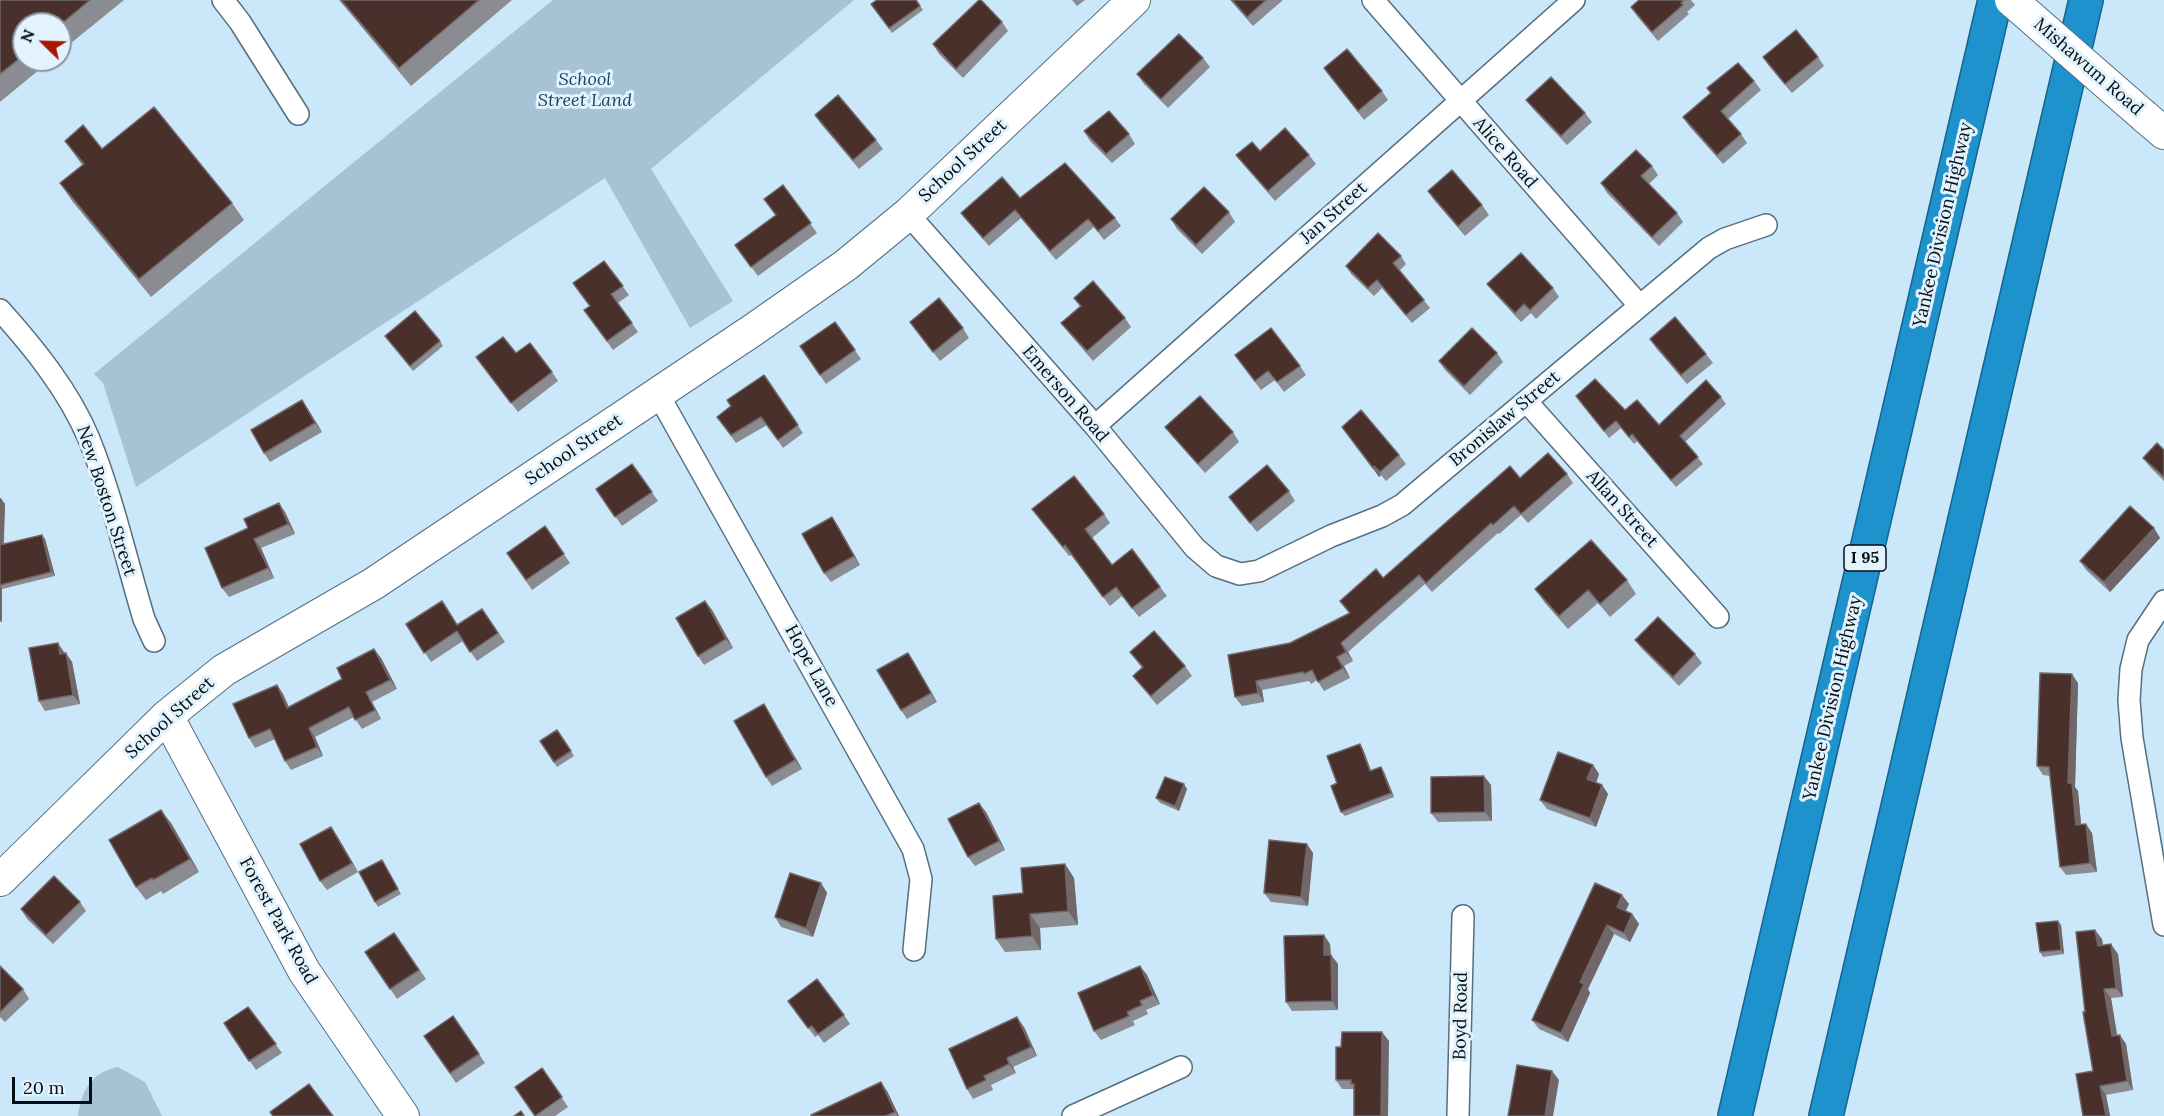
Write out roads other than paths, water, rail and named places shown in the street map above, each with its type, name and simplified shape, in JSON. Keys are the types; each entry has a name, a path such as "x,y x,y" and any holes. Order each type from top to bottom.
{"highway":[{"name":"Yankee Division Highway","path":"1735,1116 1995,0"},
{"path":"1826,1116 2086,0"}],"street":[{"path":"223,0 240,22 298,114"},
{"name":"School Street","path":"0,880 167,716 224,670 373,584 806,295 908,214 1134,0"},
{"name":"Alice Road","path":"1372,0 1639,305"},
{"name":"Jan Street","path":"1095,426 1574,0"},
{"name":"Mishawum Road","path":"2011,0 2154,124"},
{"name":"Emerson Road","path":"908,214 1095,426 1195,548 1225,570"},
{"name":"Bronislaw Street","path":"1225,570 1245,574 1258,571 1330,536 1392,511 1714,245 1766,225"},
{"name":"New Boston Street","path":"0,310 39,356 71,404 88,438 144,619 154,641"},
{"name":"Hope Lane","path":"658,394 914,849 921,879 914,950"},
{"name":"Allan Street","path":"1526,401 1718,617"},
{"path":"2164,601 2138,640 2131,669 2129,700 2132,738 2164,925"},
{"name":"Forest Park Road","path":"167,716 304,971 403,1116"},
{"name":"Boyd Road","path":"1458,1116 1463,916"},
{"path":"1073,1116 1181,1067"}],"park label":[{"name":"School Street Land","path":"585,90"}]}
